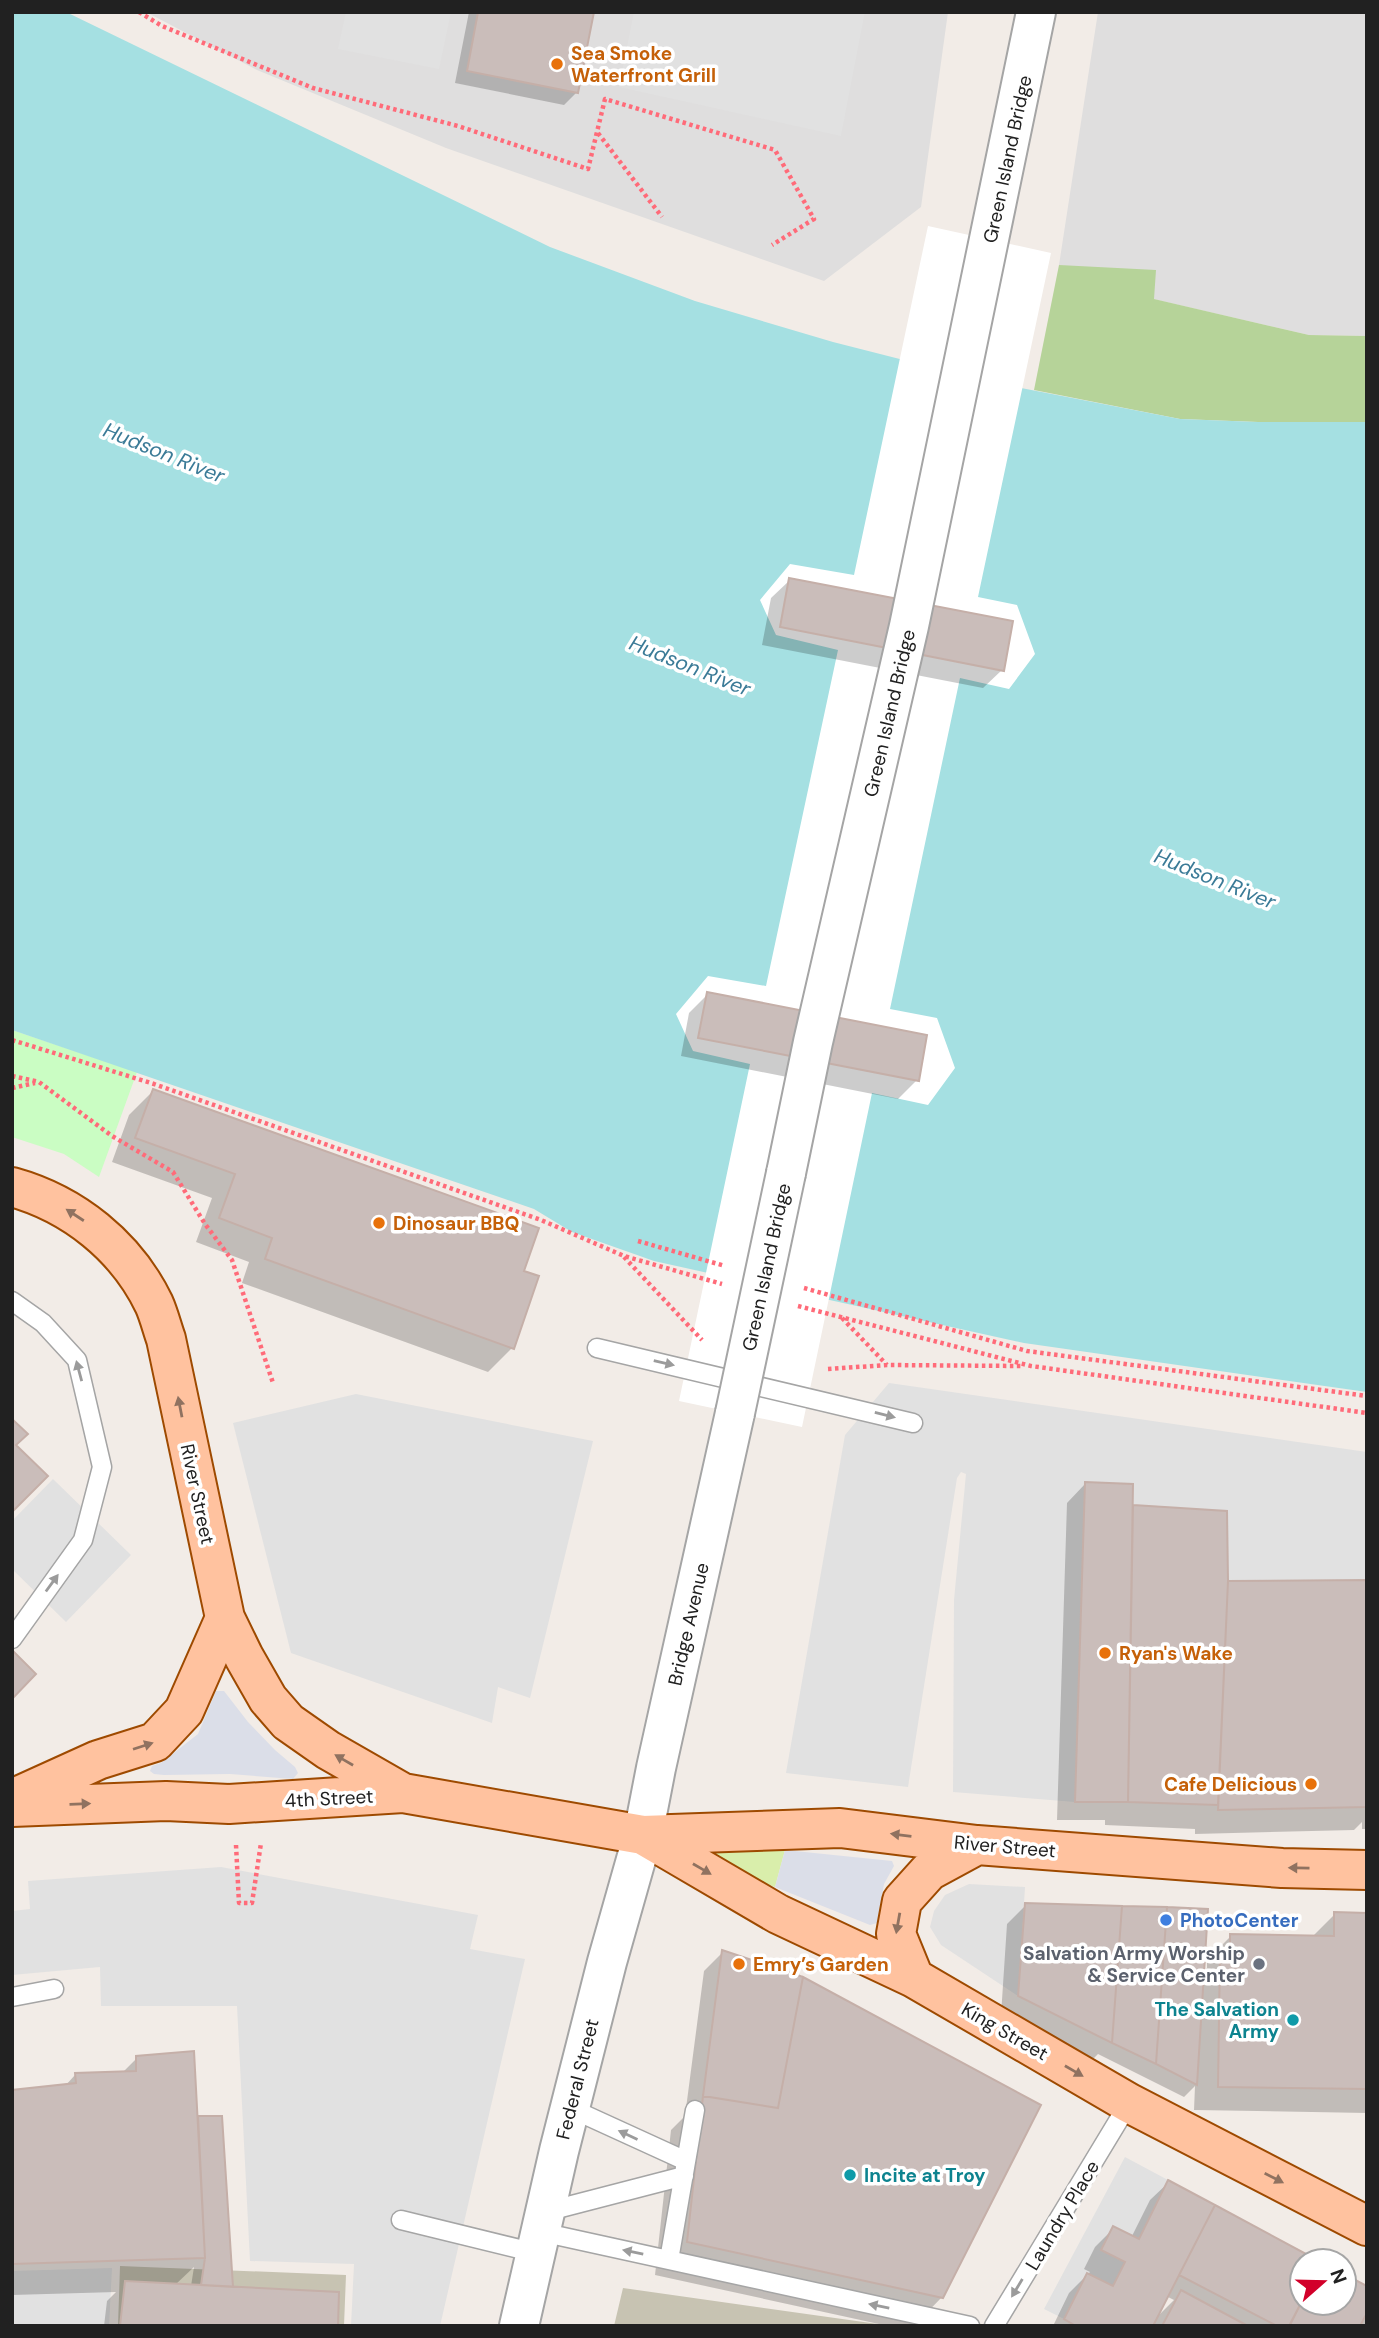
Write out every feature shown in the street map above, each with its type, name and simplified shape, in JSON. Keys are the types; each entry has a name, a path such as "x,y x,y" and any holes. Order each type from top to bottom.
{"main road":[{"name":"River Street","path":"12,1187 35,1194 78,1215 124,1256 154,1304 166,1339 225,1618 268,1699 288,1722 328,1750 403,1793"},
{"path":"12,1799 98,1760 155,1742 184,1711 225,1618"},
{"name":"4th Street","path":"12,1807 166,1801 229,1804 403,1793 643,1835"},
{"name":"River Street","path":"643,1835 840,1828 977,1845 1282,1868 1367,1870"},
{"name":"King Street","path":"643,1835 778,1914 914,1978 1129,2103 1367,2226"},
{"path":"914,1978 896,1934 902,1901 929,1871 977,1845"}],"street":[{"name":"Green Island Bridge","path":"734,1413 813,1042 909,626 991,240 1036,12"},
{"name":"Bridge Avenue","path":"643,1835 734,1413"},
{"name":"Federal Street","path":"519,2326 570,2108 643,1835"}],"lane":[{"path":"12,1301 43,1323 78,1360 102,1467 83,1540 12,1639"},
{"path":"597,1348 913,1423"},
{"path":"12,1997 54,1989"},
{"name":"Laundry Place","path":"994,2326 1129,2103"},
{"path":"570,2108 685,2168"},
{"path":"669,2260 695,2110"},
{"path":"540,2232 685,2168"},
{"path":"401,2220 540,2232 970,2326"}],"path":[{"path":"139,12 162,26 313,88 458,126 588,169 605,99 775,150 814,219 772,245"},
{"path":"597,132 662,217"},
{"path":"12,1040 154,1084 541,1220 624,1256 726,1285"},
{"path":"12,1076 39,1082 112,1136 173,1172 205,1224 232,1260 273,1383"},
{"path":"12,1088 39,1082"},
{"path":"638,1241 732,1268"},
{"path":"624,1256 704,1342"},
{"path":"799,1287 1027,1351 1367,1396"},
{"path":"790,1303 1031,1366 1367,1413"},
{"path":"841,1318 887,1365"},
{"path":"817,1370 887,1365 1031,1366"},
{"path":"236,1841 239,1903 252,1903 261,1843"}],"shaded area":[{"path":"146,12 948,12 921,207 824,281 446,148 257,70"},
{"path":"346,12 451,12 439,69 338,49"},
{"path":"634,12 865,12 841,136 619,87"},
{"path":"1098,12 1367,12 1367,336 1309,335 1153,299 1059,265"},
{"path":"889,1383 1367,1452 1367,1580 1228,1581 1227,1511 1133,1505 1133,1484 1085,1483 1075,1802 953,1792 954,1600 966,1474 961,1472 957,1478 908,1787 786,1773 845,1435"},
{"path":"356,1394 593,1441 530,1698 498,1687 492,1723 291,1653 233,1423"},
{"path":"53,1479 131,1555 66,1622 12,1569 12,1521"},
{"path":"216,1691 224,1691 248,1722 295,1767 298,1773 293,1779 230,1774 164,1775 150,1771 152,1766 161,1763 198,1734"},
{"path":"785,1850 892,1861 894,1866 884,1884 877,1923 870,1925 775,1887"},
{"path":"221,1867 478,1915 470,1949 525,1959 440,2326 351,2326 354,2264 250,2261 237,2006 101,2006 100,1967 12,1975 12,1911 30,1909 28,1881"},
{"path":"969,1884 1025,1887 1018,1996 941,1945 930,1927 934,1911 945,1895"},
{"path":"1125,2157 1168,2180 1139,2239 1101,2250 1125,2262 1113,2286 1087,2273 1064,2319 1044,2309"},
{"path":"120,2266 346,2275 344,2326 118,2326"},
{"path":"112,2268 109,2326 12,2326 12,2271"},
{"path":"623,2288 892,2326 614,2326"}],"green space":[{"path":"1059,265 1156,270 1154,299 1309,335 1367,336 1367,422 1180,419 1034,390"},
{"path":"12,1030 137,1072 99,1177 64,1154 12,1137"},
{"path":"733,1845 785,1850 775,1887 721,1868 714,1855 717,1849"}],"water":[{"name":"Hudson River","path":"12,12 66,12 550,247 695,301 833,342 990,382 1180,419 1367,422 1367,1392 1024,1343 654,1261 572,1232 534,1209 12,1030"}],"pier":[{"path":"928,226 1051,253 978,597 1017,605 1035,654 1009,689 960,678 890,1009 937,1018 955,1068 928,1105 872,1093 802,1427 679,1401 750,1064 693,1051 676,1014 708,976 766,986 838,650 776,635 760,600 790,564 854,575"}],"building":[{"path":"478,12 594,12 578,93 467,71"},
{"path":"789,578 1013,621 1004,671 780,627"},
{"path":"707,992 927,1035 919,1081 698,1038"},
{"name":"Dinosaur BBQ","path":"153,1089 539,1228 524,1271 539,1276 514,1349 265,1259 272,1238 219,1218 235,1174 135,1138"},
{"path":"12,1419 28,1434 16,1445 48,1476 12,1512"},
{"name":"Ryan's Wake","path":"1085,1482 1133,1484 1128,1802 1075,1802"},
{"path":"1133,1505 1227,1511 1228,1581 1218,1805 1128,1802"},
{"path":"1367,1580 1367,1807 1218,1810 1228,1581"},
{"path":"12,1650 36,1674 12,1699"},
{"path":"1025,1903 1122,1906 1112,2043 1018,1996"},
{"path":"1122,1906 1167,1907 1156,2064 1112,2043"},
{"path":"1167,1907 1208,1909 1197,2085 1156,2064"},
{"name":"The Salvation Army","path":"1334,1912 1367,1913 1367,2089 1218,2087 1220,1952 1230,1952 1230,1934 1334,1936"},
{"path":"722,1950 803,1977 778,2108 703,2096"},
{"name":"Incite at Troy","path":"803,1977 1041,2105 943,2298 687,2242 703,2096 778,2108"},
{"path":"194,2051 205,2258 12,2264 12,2090 76,2083 75,2073 136,2071 136,2056"},
{"path":"198,2116 222,2116 233,2287 201,2285 205,2258"},
{"path":"1168,2180 1215,2205 1153,2326 1076,2326 1064,2319 1087,2273 1113,2286 1125,2262 1101,2250 1113,2226 1139,2239"},
{"path":"1215,2205 1293,2247 1288,2247 1288,2317 1294,2317 1289,2326 1277,2326 1179,2275"},
{"path":"125,2281 339,2292 338,2326 120,2326"},
{"path":"1358,2281 1367,2286 1367,2313 1360,2326 1290,2325 1294,2317 1358,2317"},
{"path":"1181,2290 1248,2326 1162,2326"}],"place":[{"name":"Sea Smoke Waterfront Grill","path":"557,64"},
{"name":"Dinosaur BBQ","path":"379,1223"},
{"name":"Ryan's Wake","path":"1105,1653"},
{"name":"Cafe Delicious","path":"1311,1784"},
{"name":"PhotoCenter","path":"1166,1920"},
{"name":"Emry’s Garden","path":"739,1964"},
{"name":"Salvation Army Worship & Service Center","path":"1259,1964"},
{"name":"The Salvation Army","path":"1293,2020"},
{"name":"Incite at Troy","path":"850,2175"}]}
